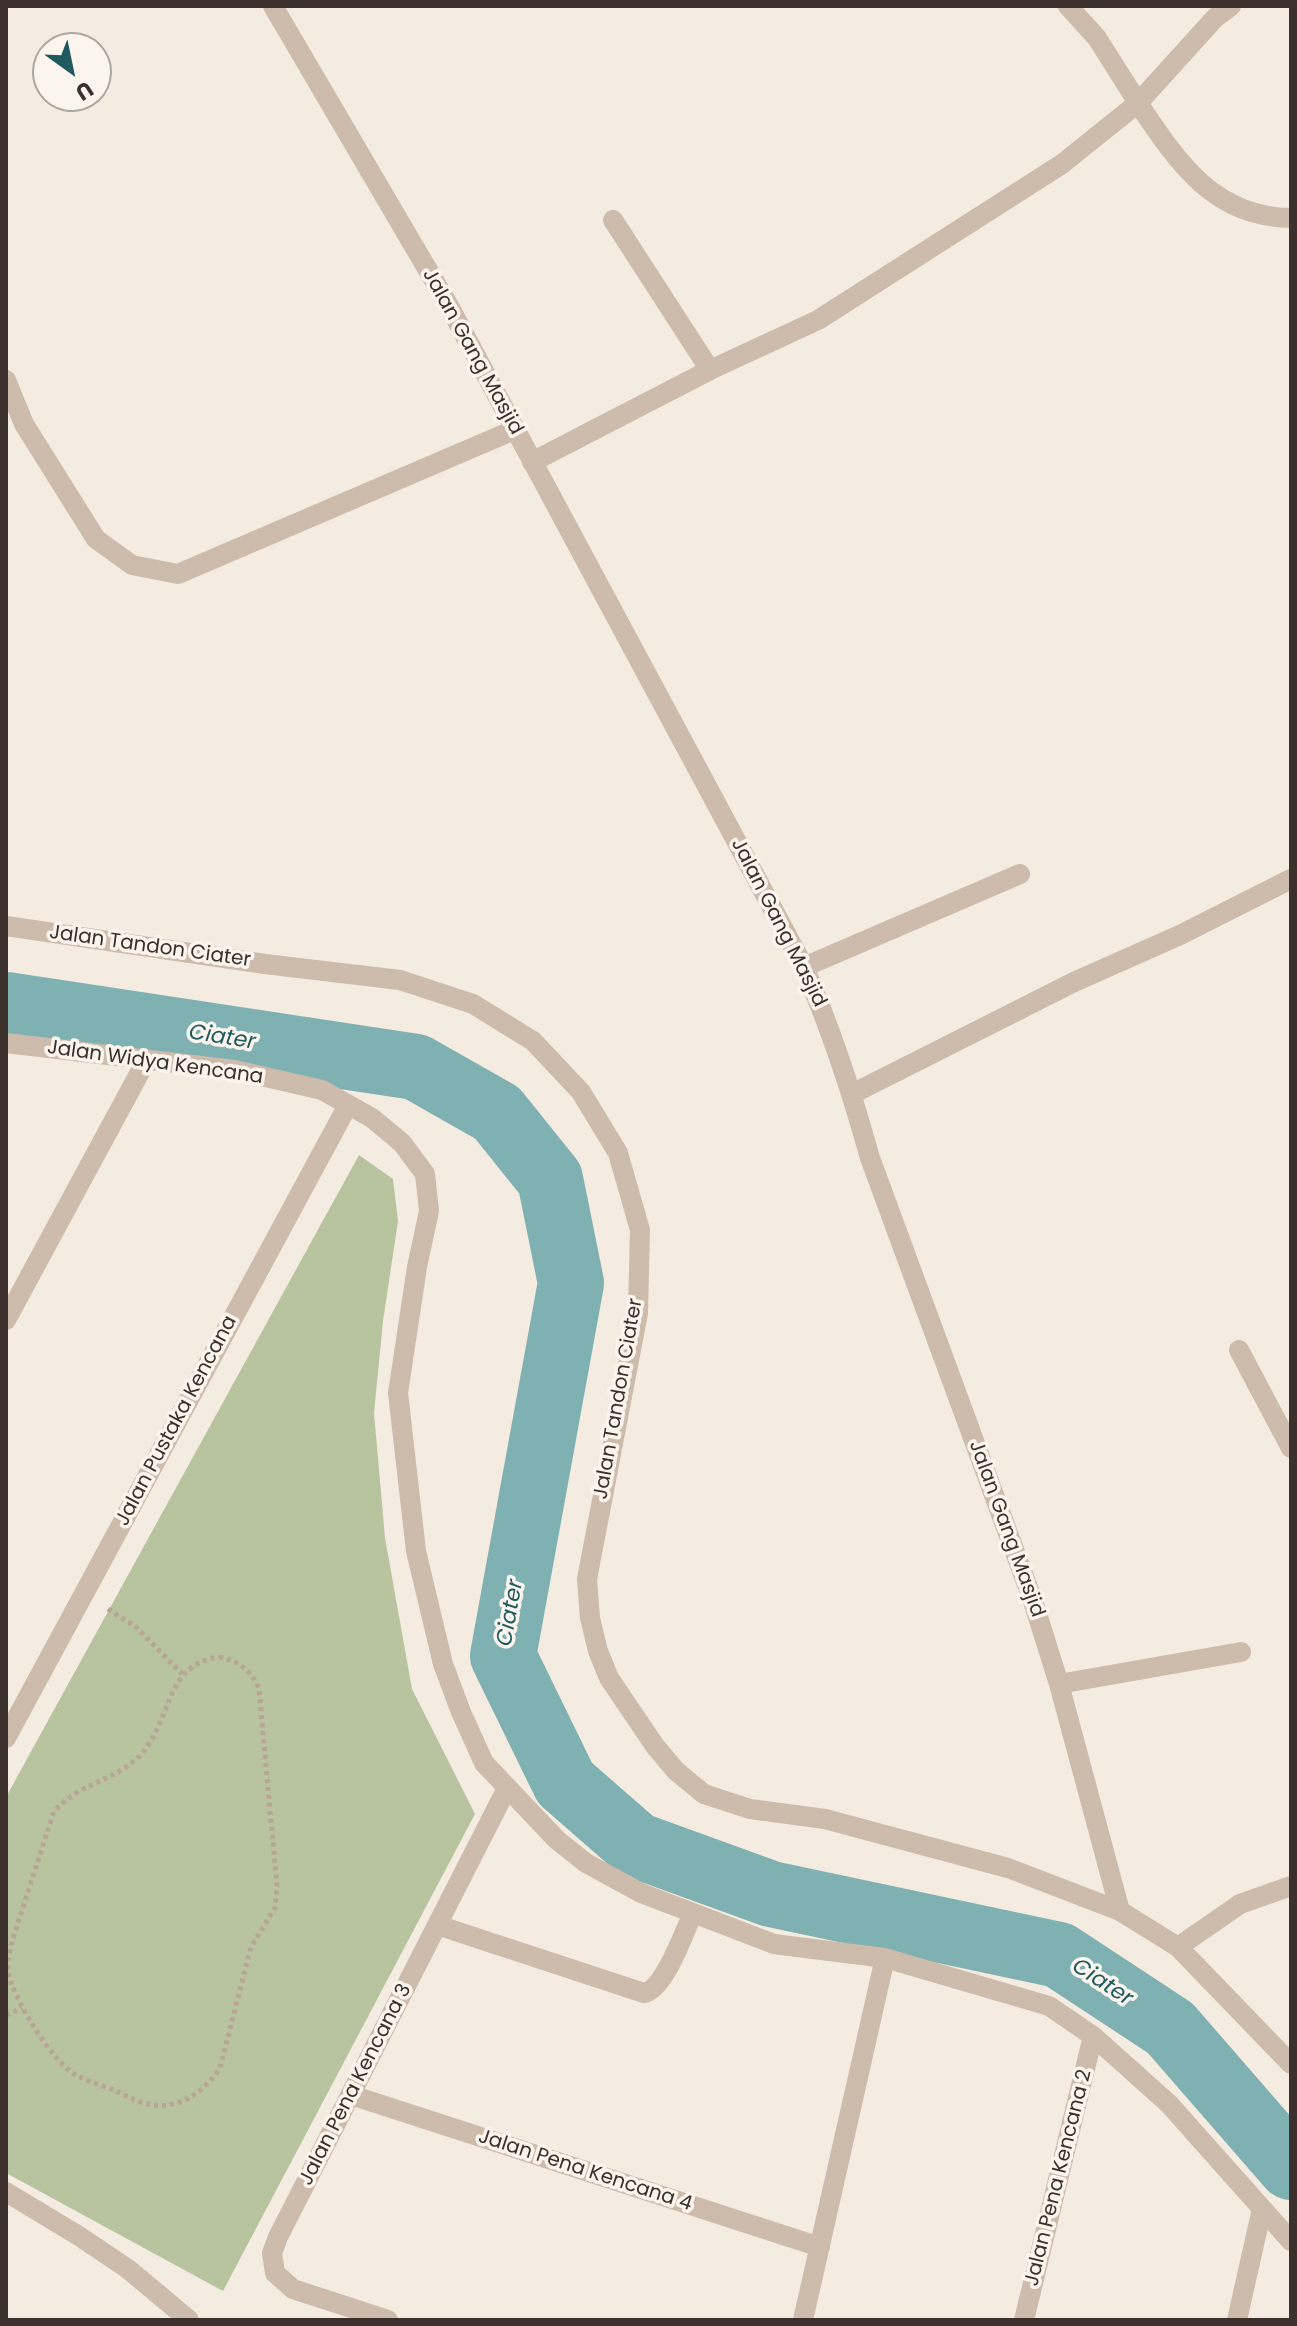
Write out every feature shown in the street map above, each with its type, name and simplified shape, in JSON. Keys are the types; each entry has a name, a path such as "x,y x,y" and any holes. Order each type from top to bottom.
{"street":[{"name":"Jalan Gang Masjid","path":"273,6 449,306 804,967 852,1094 870,1158 1029,1588 1059,1684 1120,1911"},
{"path":"1068,6 1097,38 1166,145 1198,183 1234,207 1272,218 1291,218"},
{"path":"532,462 710,370 818,320 1062,164 1138,103 1215,18 1231,6"},
{"path":"613,220 710,370"},
{"path":"6,380 24,424 96,539 132,565 178,574 514,430"},
{"path":"804,967 1020,874"},
{"path":"852,1094 1074,982 1180,935 1291,879"},
{"name":"Jalan Tandon Ciater","path":"6,926 265,964 400,980 473,1004 533,1041 581,1092 618,1153 640,1230 638,1313 587,1579 590,1618 598,1651 609,1678 631,1715 676,1771 704,1794 750,1809 825,1819 1008,1868 1120,1911 1178,1947 1291,2064"},
{"name":"Jalan Widya Kencana","path":"6,1043 235,1070 322,1090 372,1118 402,1143 425,1174 429,1211 417,1267 398,1393 416,1551 443,1664 484,1763 557,1840 586,1863 641,1893 774,1944 885,1958 1049,2006 1093,2036 1169,2104 1291,2241"},
{"path":"6,1320 146,1061"},
{"name":"Jalan Pustaka Kencana","path":"6,1738 348,1105"},
{"path":"1239,1350 1291,1448"},
{"path":"1059,1684 1241,1652"},
{"name":"Jalan Pena Kencana 3","path":"388,2320 293,2289 275,2273 272,2262 278,2237 507,1788"},
{"path":"1178,1947 1240,1904 1291,1886"},
{"path":"437,1925 644,1993 650,1992 660,1981 693,1913"},
{"path":"803,2320 885,1958"},
{"name":"Jalan Pena Kencana 2","path":"1024,2320 1093,2036"},
{"name":"Jalan Pena Kencana 4","path":"351,2095 820,2247"},
{"path":"6,2192 128,2269 189,2320"},
{"path":"1237,2320 1262,2209"}],"path":[{"path":"82,1598 117,1613 136,1627 182,1674"},
{"path":"219,1657 232,1660 254,1677 259,1689 277,1886 275,1908 251,1947 220,2068 211,2082 184,2101 166,2105 148,2104 73,2073 59,2061 22,2008 7,1970 10,1948 53,1814 72,1793 127,1767 143,1753 182,1674 204,1659 219,1657"},
{"path":"6,2015 22,2008"}],"green space":[{"path":"359,1155 393,1179 398,1221 383,1321 374,1413 385,1538 412,1689 475,1814 223,2291 6,2173 6,1797"}],"waterway":[{"name":"Ciater","path":"6,1005 416,1067 497,1113 550,1179 571,1283 503,1656 565,1783 636,1845 771,1894 1059,1955 1170,2028 1291,2167"}]}
